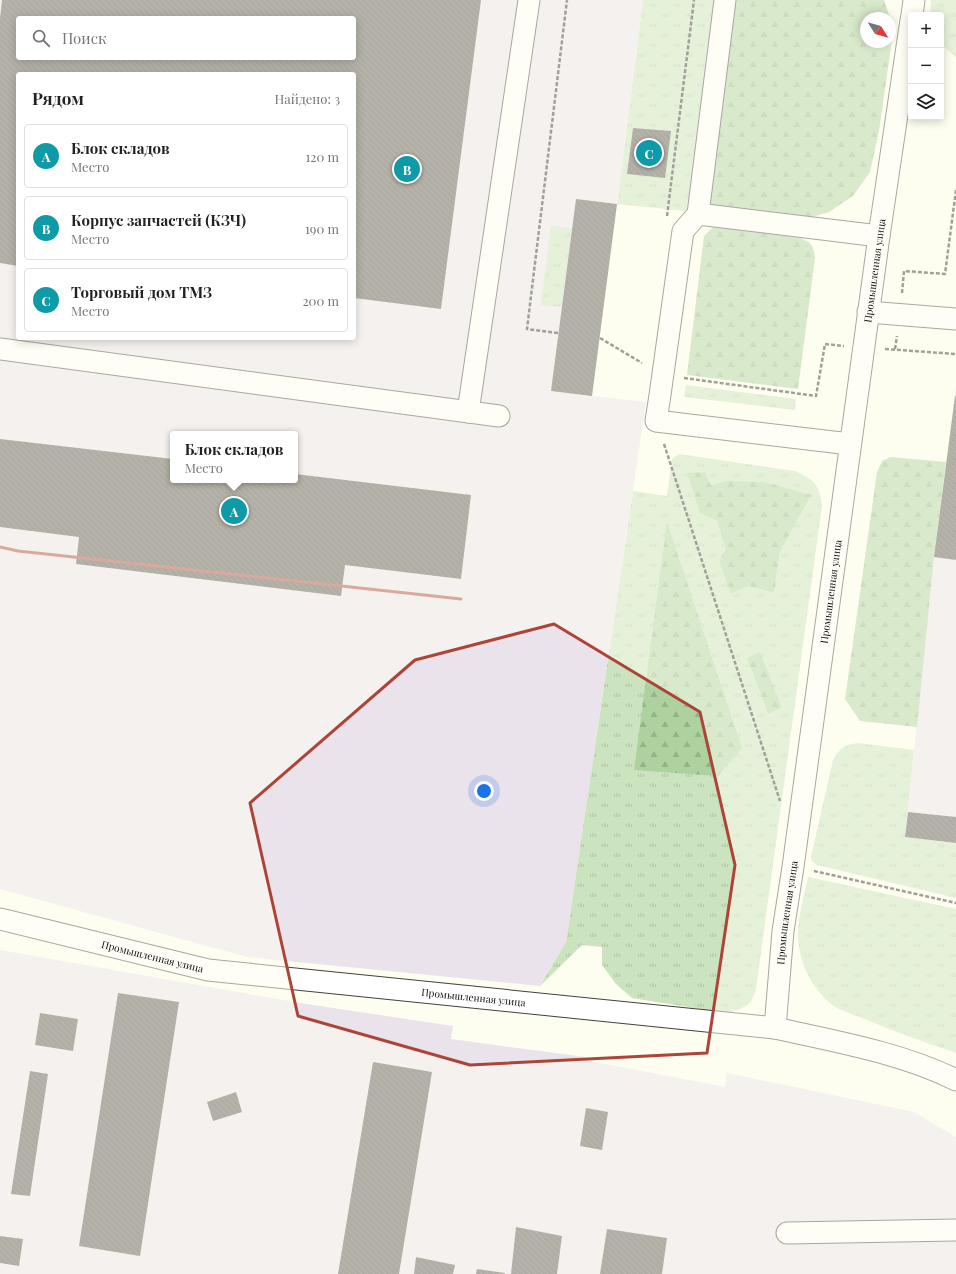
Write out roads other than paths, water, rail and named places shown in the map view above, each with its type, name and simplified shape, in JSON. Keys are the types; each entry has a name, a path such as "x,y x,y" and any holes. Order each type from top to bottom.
{"street":[{"path":"468,412 529,0"},
{"path":"725,0 698,214 683,231 656,421 850,444"},
{"path":"912,12 914,0"},
{"name":"Промышленная улица","path":"0,919 208,970 775,1028 783,931 868,312 908,40"},
{"path":"698,214 879,236"},
{"path":"868,312 956,319"},
{"path":"0,349 499,416"},
{"path":"775,1028 843,1043 909,1061 956,1080"},
{"path":"787,1233 956,1230"}],"railway":[{"path":"0,547 18,551 461,599"}],"place":[{"name":"Торговый дом ТМЗ","path":"649,153"},
{"name":"Корпус запчастей (КЗЧ)","path":"407,169"},
{"name":"Блок складов","path":"234,511"}]}
